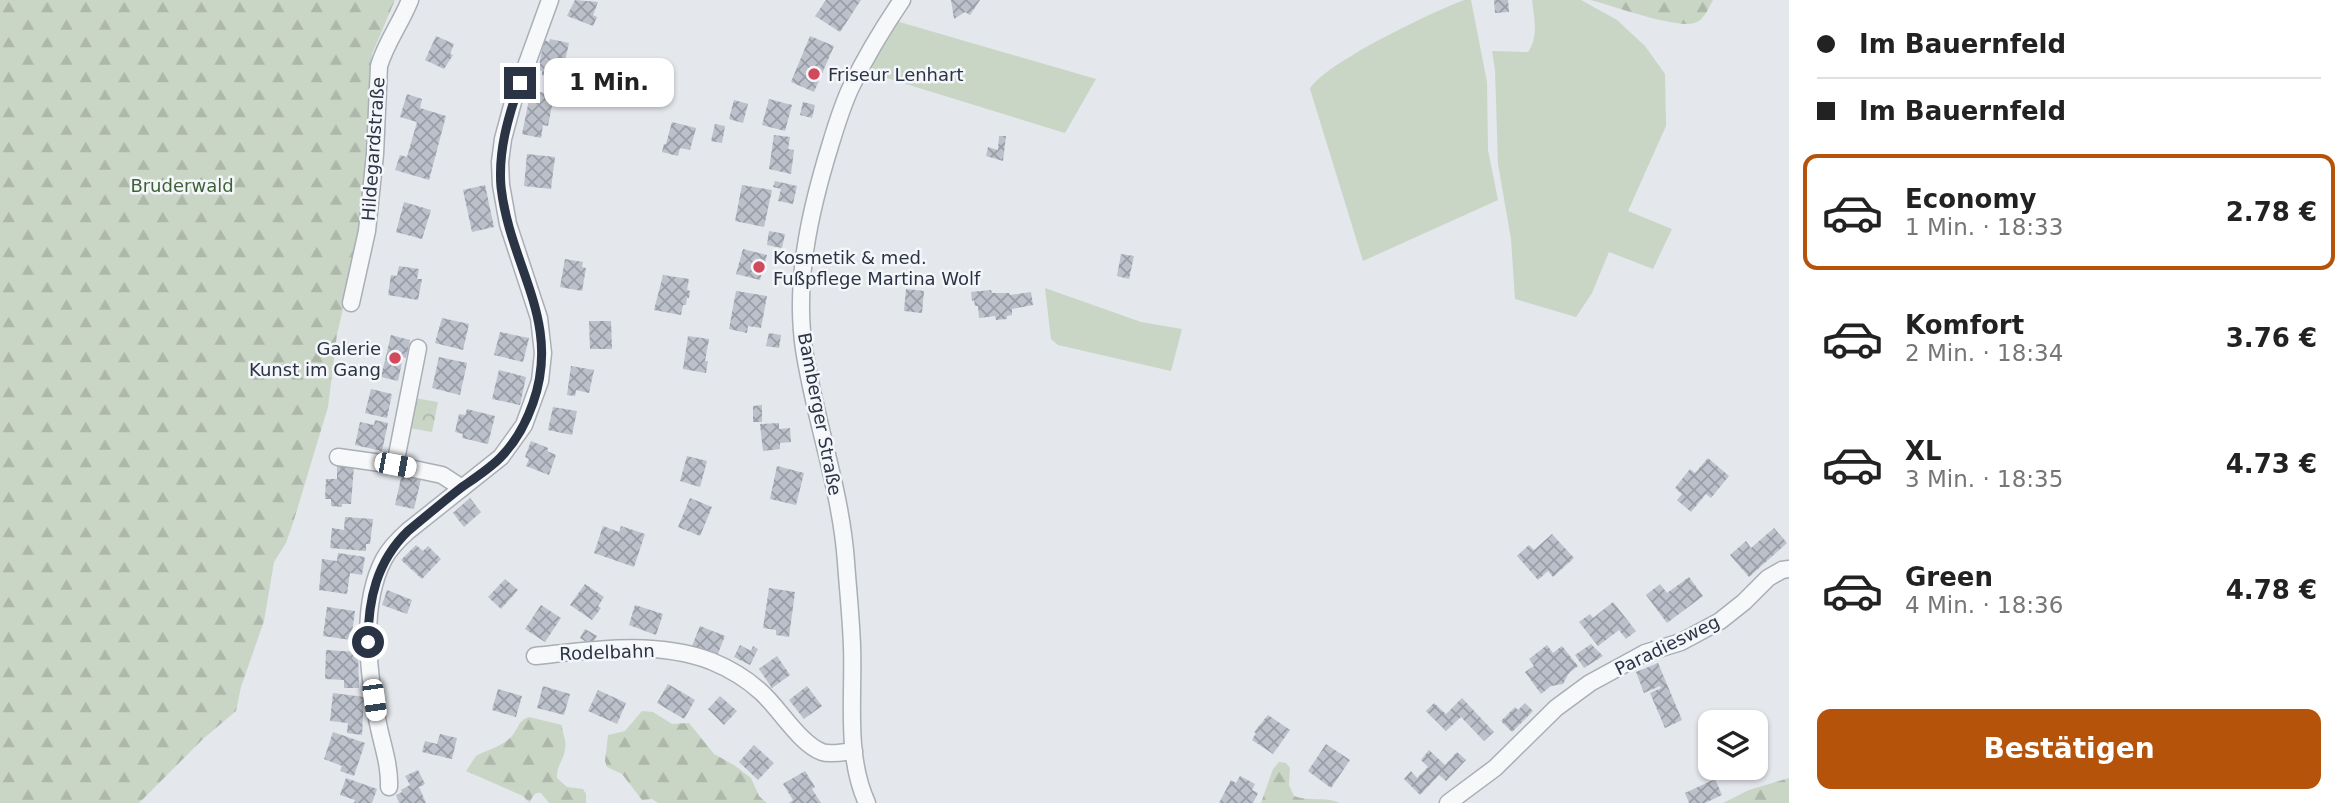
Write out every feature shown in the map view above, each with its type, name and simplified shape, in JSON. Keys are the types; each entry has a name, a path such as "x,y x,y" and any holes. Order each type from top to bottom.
{"street":[{"name":"Hildegardstraße","path":"351,303 368,222 375,154 379,66 410,0"},
{"path":"389,787 387,761 376,718 368,642 369,618 376,581 384,559 395,544 501,457 515,439 530,411 540,381 543,353 539,318 511,235 503,200 500,162 513,102 550,0"},
{"name":"Bamberger Straße","path":"867,803 859,784 854,751 852,646 845,547 804,345 803,261 818,184 841,110 870,49 902,0"},
{"path":"395,465 418,348"},
{"path":"338,457 442,475 462,488"},
{"name":"Paradiesweg","path":"1448,803 1495,768 1556,708 1590,683 1645,653 1681,642 1720,621 1768,578 1789,569"},
{"name":"Rodelbahn","path":"535,656 632,648 668,651 711,662 760,690 815,748 829,753 854,751"}],"green space":[{"name":"Bruderwald","path":"0,0 395,0 372,54 362,229 337,334 328,407 293,523 286,543 274,562 264,621 241,687 236,711 203,739 139,803 0,803"},
{"path":"1464,0 1471,0 1487,82 1488,150 1498,200 1363,261 1310,89 1319,78 1357,53 1406,26"},
{"path":"1532,0 1581,0 1617,20 1645,46 1665,74 1666,126 1628,211 1672,229 1653,269 1609,252 1592,293 1576,317 1515,299 1511,239 1498,164 1492,51 1528,52 1535,33"},
{"path":"1590,0 1713,0 1702,18 1688,24 1661,20"},
{"path":"896,21 1096,79 1065,133 867,72"},
{"path":"1045,288 1141,322 1182,329 1171,371 1058,345 1051,339"},
{"path":"415,398 438,402 432,432 409,428"},
{"path":"642,711 653,712 672,724 689,723 714,754 751,778 759,796 767,803 658,803 652,799 642,800 622,774 607,767 605,761 608,735 625,731"},
{"path":"529,717 562,725 565,746 557,778 567,787 583,789 586,803 549,803 541,793 537,793 530,803 523,796 466,771 476,756 507,741 523,720"},
{"path":"1279,762 1286,763 1290,768 1289,785 1294,796 1340,803 1261,803 1273,769"},
{"path":"1789,778 1789,803 1723,803 1749,790"}],"building":[{"path":"575,0 598,2 593,15 597,17 593,26 567,16"},
{"path":"826,0 861,0 840,32 815,16"},
{"path":"951,0 980,0 970,15 965,12 954,19"},
{"path":"1494,0 1508,0 1509,12 1495,13"},
{"path":"436,36 454,44 450,54 453,55 444,69 425,60"},
{"path":"810,36 834,46 814,92 791,82"},
{"path":"550,39 569,43 561,79 542,75 542,71 538,70 544,40 549,42"},
{"path":"531,90 554,95 548,126 543,125 541,138 522,134"},
{"path":"407,94 422,99 420,108 446,116 429,180 395,170 400,155 407,157 417,122 400,117"},
{"path":"769,99 792,105 785,131 762,125"},
{"path":"734,100 748,104 743,123 729,119"},
{"path":"803,102 815,105 812,118 800,115"},
{"path":"672,122 696,128 690,150 680,148 678,156 662,152"},
{"path":"715,124 725,126 722,143 711,141"},
{"path":"774,135 790,137 788,149 794,150 791,174 769,169"},
{"path":"999,136 1006,136 1003,161 986,156 988,147 998,150"},
{"path":"527,154 555,157 551,189 524,186"},
{"path":"775,181 797,186 793,204 778,201 781,189 773,187"},
{"path":"485,185 494,227 472,232 463,190"},
{"path":"742,185 772,190 764,227 735,221"},
{"path":"404,202 431,210 422,239 396,232"},
{"path":"769,231 785,234 782,248 767,245"},
{"path":"743,249 767,255 760,280 736,274"},
{"path":"1121,254 1134,256 1129,279 1117,276"},
{"path":"565,259 583,262 582,267 586,268 582,291 560,287"},
{"path":"399,266 419,269 417,279 422,279 418,300 388,295 391,275 397,276"},
{"path":"663,275 689,279 689,298 686,305 683,305 681,315 654,310"},
{"path":"906,289 924,291 922,313 904,311"},
{"path":"991,290 992,293 1010,295 1031,292 1033,305 1012,309 1012,315 1007,316 1007,319 996,320 995,316 979,318 978,306 972,301 971,292"},
{"path":"736,291 767,296 761,328 748,326 747,333 729,329"},
{"path":"442,318 469,324 463,350 435,343"},
{"path":"589,321 611,321 612,349 590,349"},
{"path":"500,332 529,338 523,362 494,355"},
{"path":"769,333 781,335 779,348 766,346"},
{"path":"391,335 410,340 398,381 381,377"},
{"path":"688,336 709,339 706,373 683,369"},
{"path":"439,357 467,363 460,395 432,388"},
{"path":"571,366 594,370 589,393 576,390 575,396 567,395"},
{"path":"499,370 526,377 520,405 492,399"},
{"path":"371,389 392,394 387,418 365,413"},
{"path":"762,405 762,422 753,422 753,406"},
{"path":"553,407 577,411 572,435 548,430"},
{"path":"467,409 495,416 488,444 462,438 463,434 455,432 459,414 465,415"},
{"path":"375,420 388,423 382,451 355,445 360,422 374,425"},
{"path":"779,423 779,429 790,428 791,442 780,443 780,449 763,451 760,424"},
{"path":"531,441 548,448 547,451 556,455 549,475 526,466 529,459 525,457"},
{"path":"687,456 707,461 700,487 680,481"},
{"path":"1708,458 1729,476 1711,498 1706,494 1691,512 1677,500 1682,494 1675,488 1690,469 1695,473"},
{"path":"337,466 354,466 351,504 342,504 342,507 331,506 331,499 325,499 326,479 337,479"},
{"path":"777,466 804,473 796,505 770,499"},
{"path":"402,474 421,479 414,509 395,505"},
{"path":"470,498 481,512 464,527 453,513"},
{"path":"690,498 712,507 700,536 678,527"},
{"path":"345,517 373,519 370,544 366,544 366,551 330,548 332,528 344,530"},
{"path":"603,526 619,532 621,526 645,534 634,567 594,553"},
{"path":"1774,528 1787,543 1749,577 1730,555 1746,541 1751,548"},
{"path":"1552,534 1574,558 1553,577 1548,571 1538,580 1517,556 1529,545 1534,550"},
{"path":"416,545 423,551 428,546 441,559 422,579 401,560"},
{"path":"338,553 365,557 362,575 350,573 347,594 319,590 322,559 337,561"},
{"path":"1689,577 1703,596 1667,623 1646,595 1660,584 1667,593"},
{"path":"505,579 518,590 501,609 488,597"},
{"path":"585,584 604,597 598,606 601,608 592,620 570,605"},
{"path":"769,588 795,592 789,637 776,635 776,630 763,628"},
{"path":"387,590 412,600 407,614 382,605"},
{"path":"1613,602 1636,631 1626,639 1619,630 1598,646 1579,622 1590,614 1593,618"},
{"path":"541,605 561,618 545,642 525,629"},
{"path":"635,605 663,614 656,635 629,625"},
{"path":"327,607 355,611 351,640 323,636"},
{"path":"700,626 725,636 717,656 692,646"},
{"path":"585,629 597,636 591,645 580,638"},
{"path":"1591,644 1603,656 1584,668 1575,655"},
{"path":"740,645 751,651 753,646 758,649 750,665 734,657"},
{"path":"1547,645 1553,653 1562,646 1578,666 1569,673 1563,684 1551,686 1541,694 1525,672 1534,666 1529,659"},
{"path":"326,650 358,652 359,688 344,688 344,680 325,679"},
{"path":"777,656 790,675 772,688 759,669"},
{"path":"1658,663 1682,720 1665,728 1650,693 1661,688 1660,686 1644,693 1636,672"},
{"path":"668,684 695,700 684,719 657,703"},
{"path":"543,686 570,694 564,715 537,708"},
{"path":"807,686 822,706 804,719 789,700"},
{"path":"498,689 522,696 516,717 492,710"},
{"path":"598,690 626,703 617,724 588,711"},
{"path":"333,693 364,697 362,735 347,733 348,723 330,721"},
{"path":"720,696 737,711 724,725 708,709"},
{"path":"1462,698 1494,732 1484,741 1461,717 1446,731 1426,711 1434,703 1446,714"},
{"path":"1525,703 1533,711 1512,732 1501,721 1515,707 1518,710"},
{"path":"1268,715 1290,730 1273,754 1252,740 1256,733 1254,732"},
{"path":"333,732 365,743 354,776 340,771 342,766 324,759"},
{"path":"440,734 457,738 452,759 422,752 425,741 437,744"},
{"path":"1326,744 1350,760 1331,788 1308,771"},
{"path":"754,745 774,763 758,780 739,762"},
{"path":"1429,750 1445,765 1457,752 1466,760 1446,781 1439,775 1420,795 1404,779 1411,771 1417,778 1428,767 1421,760"},
{"path":"418,770 425,784 419,787 426,803 399,803 396,795 410,785 405,776"},
{"path":"805,771 821,803 789,803 793,800 783,784"},
{"path":"1240,776 1255,784 1252,790 1258,793 1253,803 1219,803 1231,780 1236,783"},
{"path":"346,778 377,789 372,803 354,803 355,800 340,795"},
{"path":"1715,780 1722,795 1705,803 1689,803 1685,793"}],"place":[{"name":"Friseur Lenhart","path":"814,74"},
{"name":"Kosmetik & med. Fußpflege Martina Wolf","path":"759,267"},
{"name":"Galerie Kunst im Gang","path":"395,358"}],"route":[{"path":"368,642 369,618 376,581 384,559 408,531 501,457 524,425 540,381 543,353 539,318 516,254 501,185 503,139 520,83"}]}
